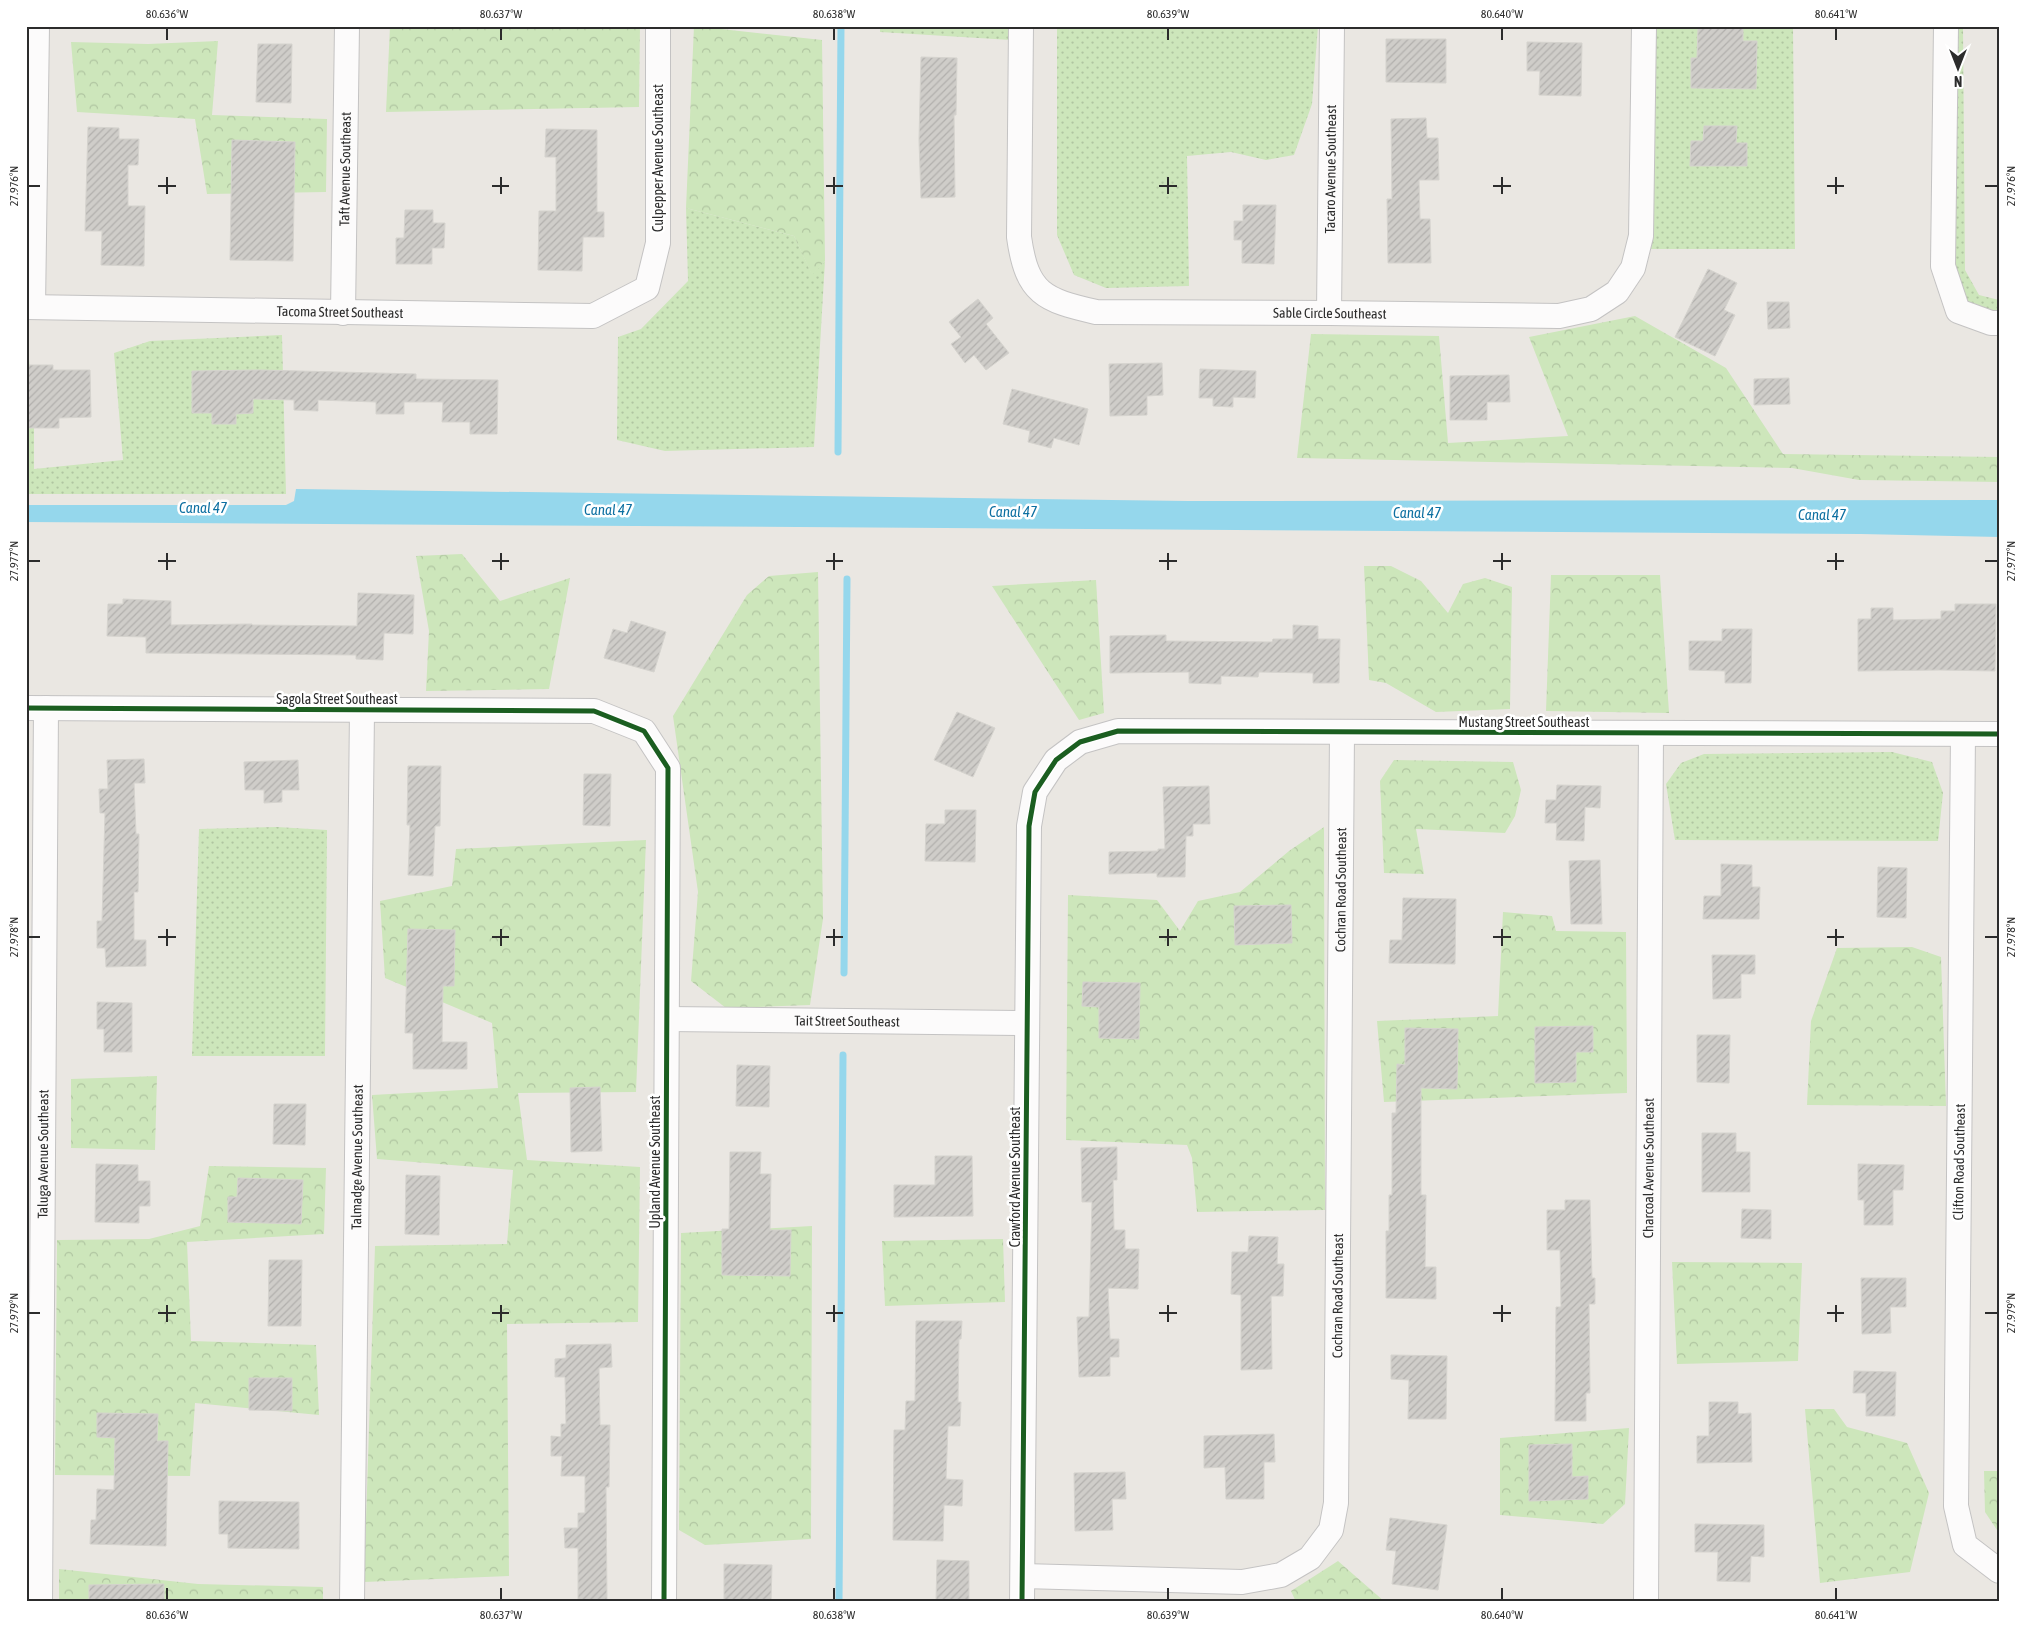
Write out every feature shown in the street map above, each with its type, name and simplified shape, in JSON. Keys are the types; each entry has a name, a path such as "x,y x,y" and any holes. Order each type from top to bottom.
{"street":[{"path":"30,307 37,26"},
{"name":"Taft Avenue Southeast","path":"343,313 347,26"},
{"name":"Culpepper Avenue Southeast","path":"647,288 658,244 658,26"},
{"name":"Sable Circle Southeast","path":"1021,26 1019,237 1022,262 1036,288 1059,304 1096,312 1559,316 1591,309 1617,292 1633,268 1641,236 1644,26"},
{"name":"Tacaro Avenue Southeast","path":"1329,313 1332,26"},
{"path":"1946,26 1943,266 1958,311 1991,323 1999,323"},
{"name":"Tacoma Street Southeast","path":"30,307 593,316 647,288"},
{"name":"Sagola Street Southeast","path":"36,708 594,711 644,731"},
{"name":"Taluga Avenue Southeast","path":"36,708 40,1602"},
{"name":"Talmadge Avenue Southeast","path":"352,1602 362,711"},
{"name":"Upland Avenue Southeast","path":"644,731 668,768 664,1602"},
{"name":"Mustang Street Southeast","path":"1056,760 1080,742 1118,731 1999,734"},
{"name":"Cochran Road Southeast","path":"1022,1576 1242,1582 1281,1575 1288,1571 1310,1558 1331,1530 1336,1503 1342,732"},
{"name":"Charcoal Avenue Southeast","path":"1646,1602 1651,734"},
{"name":"Clifton Road Southeast","path":"1963,734 1956,1506 1965,1545 1999,1571"},
{"name":"Crawford Avenue Southeast","path":"1022,1602 1029,826 1034,792 1056,760"},
{"name":"Tait Street Southeast","path":"667,1019 1027,1023"}],"green space":[{"path":"390,26 640,26 639,107 386,112"},
{"path":"694,26 822,40 825,261 812,275 794,236 686,208"},
{"path":"880,26 1011,26 1011,40 880,32"},
{"path":"1057,26 1318,26 1312,104 1294,155 1266,160 1231,152 1187,156 1189,286 1106,288 1074,275 1057,235"},
{"path":"1655,26 1793,26 1795,249 1651,249"},
{"path":"1957,26 1963,26 1965,270 1979,295 1999,300 1999,310 1992,310 1967,301 1955,264"},
{"path":"218,41 212,115 327,119 326,192 207,194 195,119 77,112 71,42 148,44"},
{"path":"686,208 794,236 812,274 825,261 814,447 665,451 617,440 618,337 641,329 688,281"},
{"path":"1635,316 1726,368 1783,454 1999,457 1999,482 1859,480 1792,468 1297,458 1311,334 1439,336 1448,443 1568,436 1529,337"},
{"path":"282,335 286,494 26,494 26,338 34,398 34,469 123,460 114,353 150,341"},
{"path":"462,554 500,601 570,578 549,689 426,691 429,631 416,556"},
{"path":"1364,566 1391,566 1421,581 1448,613 1463,584 1485,578 1512,587 1510,709 1436,712 1386,683 1369,680"},
{"path":"818,572 823,919 810,1005 726,1008 691,981 698,892 673,716 747,595 769,576"},
{"path":"1551,575 1660,575 1669,713 1546,711"},
{"path":"1096,580 1104,713 1079,720 992,586"},
{"path":"1892,752 1932,762 1943,793 1938,841 1675,840 1666,784 1681,763 1704,754"},
{"path":"1394,760 1513,762 1521,790 1515,816 1505,833 1416,829 1424,874 1384,873 1380,781"},
{"path":"277,827 327,830 325,1056 192,1056 199,829"},
{"path":"1324,827 1325,1210 1197,1212 1192,1158 1187,1145 1066,1140 1068,895 1157,900 1180,931 1198,901 1240,892 1289,851"},
{"path":"646,840 636,1092 518,1093 527,1160 640,1167 638,1322 507,1324 509,1576 364,1582 375,1246 507,1244 513,1170 377,1159 372,1095 498,1088 492,1023 385,978 380,901 452,886 456,849"},
{"path":"1503,912 1552,916 1556,931 1626,932 1627,1093 1384,1102 1377,1021 1498,1016"},
{"path":"1912,947 1941,957 1946,1106 1807,1105 1811,1021 1837,948"},
{"path":"157,1076 155,1150 71,1148 71,1079"},
{"path":"209,1166 326,1168 324,1234 187,1242 191,1341 316,1345 319,1415 195,1403 190,1476 55,1475 57,1240 149,1239 200,1226"},
{"path":"812,1226 811,1539 705,1545 679,1530 681,1233"},
{"path":"1003,1239 1005,1302 885,1306 882,1241"},
{"path":"1672,1262 1802,1263 1798,1361 1677,1364"},
{"path":"1805,1409 1834,1409 1847,1427 1907,1443 1929,1493 1910,1572 1820,1583"},
{"path":"1629,1428 1625,1504 1603,1524 1500,1515 1500,1438"},
{"path":"1984,1471 1999,1471 1999,1533 1985,1512"},
{"path":"1338,1561 1385,1602 1296,1602 1291,1591"},
{"path":"59,1569 198,1584 323,1587 323,1602 59,1602"},
{"path":"1066,1599 1147,1601 1147,1602 1056,1602"}],"water":[{"name":"Canal 47","path":"296,489 1188,501 1999,500 1999,537 1861,534 26,522 26,505 286,505 294,501"}],"building":[{"path":"1698,28 1743,28 1743,41 1757,41 1756,89 1691,88 1691,58 1697,58"},
{"path":"1386,39 1446,39 1446,83 1386,82"},
{"path":"1527,42 1582,43 1581,96 1539,95 1540,71 1527,71"},
{"path":"258,44 292,44 291,103 256,102"},
{"path":"921,57 957,58 956,115 954,115 955,197 921,198 919,140"},
{"path":"1426,118 1427,138 1438,138 1439,180 1419,180 1420,219 1430,219 1431,263 1388,263 1387,199 1392,199 1391,119"},
{"path":"1704,126 1737,126 1736,143 1747,143 1747,166 1690,166 1691,141 1703,141"},
{"path":"88,127 119,128 119,139 139,139 138,165 128,165 128,206 145,206 144,266 101,265 102,231 85,231"},
{"path":"546,129 597,130 597,212 604,212 604,237 583,237 582,271 538,270 539,211 556,211 556,157 545,157"},
{"path":"232,140 295,142 293,261 230,260"},
{"path":"1243,205 1276,205 1274,264 1242,263 1242,240 1234,240 1234,221 1243,221"},
{"path":"405,210 433,210 433,223 445,223 444,248 432,248 432,264 396,264 396,238 404,238"},
{"path":"1708,269 1737,283 1724,310 1735,315 1715,356 1675,337"},
{"path":"978,299 993,318 986,324 1009,353 986,370 974,355 965,363 951,344 961,337 949,322"},
{"path":"1767,302 1789,302 1790,328 1768,329"},
{"path":"1162,363 1163,395 1147,396 1147,415 1110,416 1109,364"},
{"path":"26,365 53,365 53,370 90,370 91,417 59,418 59,428 26,428"},
{"path":"1200,369 1256,371 1255,398 1233,397 1233,407 1213,406 1213,398 1199,398"},
{"path":"260,370 416,374 416,379 498,380 497,434 470,434 470,422 442,422 443,402 404,402 404,414 376,414 376,402 318,400 318,411 294,410 294,400 253,399 253,413 236,414 236,424 212,424 212,413 192,413 192,371"},
{"path":"1509,375 1510,402 1487,402 1487,420 1450,420 1450,376"},
{"path":"1789,378 1790,404 1754,405 1754,379"},
{"path":"1012,389 1088,409 1079,445 1054,438 1051,448 1028,442 1030,431 1003,424"},
{"path":"358,593 414,595 413,634 384,633 383,660 356,659 356,655 146,653 146,637 107,636 108,604 123,604 123,599 171,601 171,625 357,626"},
{"path":"1955,604 1996,604 1995,671 1858,671 1858,619 1871,619 1871,608 1893,608 1893,620 1941,619 1941,611 1955,611"},
{"path":"631,621 666,632 654,672 604,658 613,629 627,633"},
{"path":"1293,625 1318,626 1318,639 1340,639 1339,683 1313,683 1313,673 1259,672 1258,677 1221,676 1221,684 1189,683 1189,672 1110,673 1110,636 1166,635 1166,641 1272,642 1273,639 1293,639"},
{"path":"1722,629 1752,629 1751,683 1725,683 1725,671 1689,670 1689,641 1722,641"},
{"path":"957,712 995,728 973,777 934,760"},
{"path":"144,759 145,783 134,783 136,834 139,834 138,892 134,892 134,940 146,940 146,966 106,967 105,948 97,948 97,921 102,921 105,813 100,813 99,789 108,789 107,760"},
{"path":"298,760 299,790 282,790 282,802 264,803 264,790 245,790 244,762"},
{"path":"408,766 441,766 440,826 435,826 433,876 408,875 410,825 407,825"},
{"path":"584,774 611,774 610,826 583,825"},
{"path":"1557,785 1601,786 1600,808 1585,807 1584,841 1556,840 1557,823 1545,823 1546,800 1556,800"},
{"path":"1209,786 1210,824 1193,824 1193,836 1186,836 1185,877 1157,877 1157,873 1109,874 1109,852 1158,851 1158,849 1165,849 1163,787"},
{"path":"945,810 976,810 975,862 925,861 926,824 945,824"},
{"path":"1600,860 1602,924 1571,924 1569,861"},
{"path":"1721,864 1752,865 1752,887 1760,887 1759,919 1703,919 1704,896 1721,896"},
{"path":"1878,867 1907,868 1906,918 1877,917"},
{"path":"1403,898 1456,899 1455,964 1389,963 1390,940 1402,940"},
{"path":"1291,905 1292,943 1235,945 1234,906"},
{"path":"408,929 455,930 454,986 443,986 442,1042 467,1042 467,1069 413,1069 413,1033 405,1033"},
{"path":"1712,955 1755,955 1755,974 1741,974 1741,998 1713,999"},
{"path":"1083,982 1140,983 1139,1039 1099,1038 1099,1007 1082,1006"},
{"path":"97,1002 132,1003 132,1052 104,1052 104,1029 97,1029"},
{"path":"1593,1026 1593,1052 1576,1052 1576,1082 1535,1083 1535,1027"},
{"path":"1405,1028 1458,1029 1457,1089 1421,1088 1421,1195 1426,1195 1425,1267 1436,1267 1436,1299 1386,1298 1386,1231 1389,1231 1389,1195 1392,1195 1392,1113 1396,1113 1397,1064 1405,1065"},
{"path":"1697,1035 1730,1035 1729,1083 1697,1082"},
{"path":"737,1065 770,1066 769,1107 736,1106"},
{"path":"600,1087 602,1151 571,1152 570,1088"},
{"path":"274,1104 306,1104 305,1145 273,1144"},
{"path":"1702,1133 1736,1133 1736,1152 1750,1152 1750,1192 1702,1192"},
{"path":"1117,1147 1117,1180 1113,1180 1114,1230 1125,1230 1125,1249 1139,1249 1138,1289 1108,1288 1110,1339 1119,1339 1119,1357 1110,1357 1110,1376 1079,1377 1077,1317 1089,1317 1092,1202 1082,1202 1081,1148"},
{"path":"730,1152 761,1152 760,1174 771,1174 770,1230 791,1230 790,1276 722,1275 722,1229 729,1229"},
{"path":"935,1156 972,1156 973,1216 894,1217 894,1185 935,1185"},
{"path":"96,1164 138,1165 138,1181 150,1181 150,1206 139,1206 139,1223 95,1222"},
{"path":"1858,1164 1904,1165 1903,1190 1893,1190 1893,1225 1864,1225 1864,1200 1858,1200"},
{"path":"406,1175 440,1176 439,1235 405,1234"},
{"path":"238,1178 303,1180 301,1224 228,1222 228,1197 237,1197"},
{"path":"1565,1200 1590,1200 1592,1278 1595,1278 1595,1304 1589,1304 1590,1393 1586,1393 1586,1421 1555,1421 1556,1307 1561,1307 1560,1250 1547,1250 1547,1210 1565,1210"},
{"path":"1742,1209 1771,1210 1771,1239 1741,1238"},
{"path":"1249,1236 1278,1237 1277,1264 1284,1264 1283,1296 1271,1296 1272,1369 1241,1370 1241,1295 1231,1294 1232,1252 1248,1252"},
{"path":"269,1260 302,1260 301,1326 268,1326"},
{"path":"1861,1278 1906,1278 1906,1307 1890,1307 1891,1333 1862,1334"},
{"path":"916,1321 962,1321 961,1339 959,1339 958,1402 961,1402 960,1426 948,1426 946,1479 963,1480 962,1506 944,1505 943,1541 893,1540 894,1430 905,1430 906,1401 915,1401"},
{"path":"611,1344 612,1367 599,1368 600,1425 610,1425 609,1487 606,1487 607,1602 578,1602 578,1548 565,1548 564,1528 578,1528 578,1513 585,1513 585,1476 561,1476 562,1456 551,1456 551,1436 561,1437 561,1424 566,1424 565,1377 555,1377 555,1359 566,1358 566,1345"},
{"path":"1391,1355 1447,1356 1446,1419 1408,1419 1409,1380 1391,1379"},
{"path":"1854,1371 1896,1372 1895,1416 1866,1416 1866,1393 1853,1393"},
{"path":"249,1378 292,1378 292,1411 249,1410"},
{"path":"1709,1402 1738,1402 1738,1414 1751,1413 1752,1462 1697,1463 1697,1436 1709,1436"},
{"path":"97,1413 158,1414 157,1441 168,1441 166,1546 90,1544 91,1520 96,1520 97,1489 114,1490 115,1438 97,1437"},
{"path":"1274,1434 1275,1462 1264,1462 1264,1499 1226,1499 1225,1467 1204,1468 1204,1436"},
{"path":"1572,1444 1572,1477 1588,1476 1588,1499 1529,1501 1529,1445"},
{"path":"1125,1472 1126,1499 1112,1499 1113,1530 1075,1531 1074,1473"},
{"path":"219,1501 299,1502 299,1549 228,1548 228,1534 219,1534"},
{"path":"1390,1518 1447,1525 1438,1590 1392,1584 1396,1551 1386,1550"},
{"path":"1695,1524 1764,1525 1764,1557 1751,1556 1750,1582 1717,1581 1718,1552 1695,1552"},
{"path":"937,1560 969,1561 969,1602 936,1602"},
{"path":"724,1564 772,1565 771,1602 724,1602"},
{"path":"164,1584 164,1602 89,1602 89,1585"}],"waterway":[{"path":"838,452 841,26"},
{"path":"844,973 847,579"},
{"path":"839,1602 843,1055"}],"cycle path":[{"path":"26,708 594,711 644,731 668,768 664,1602"},
{"path":"1022,1602 1029,826 1035,792 1056,760 1080,742 1118,731 1999,734"}]}
